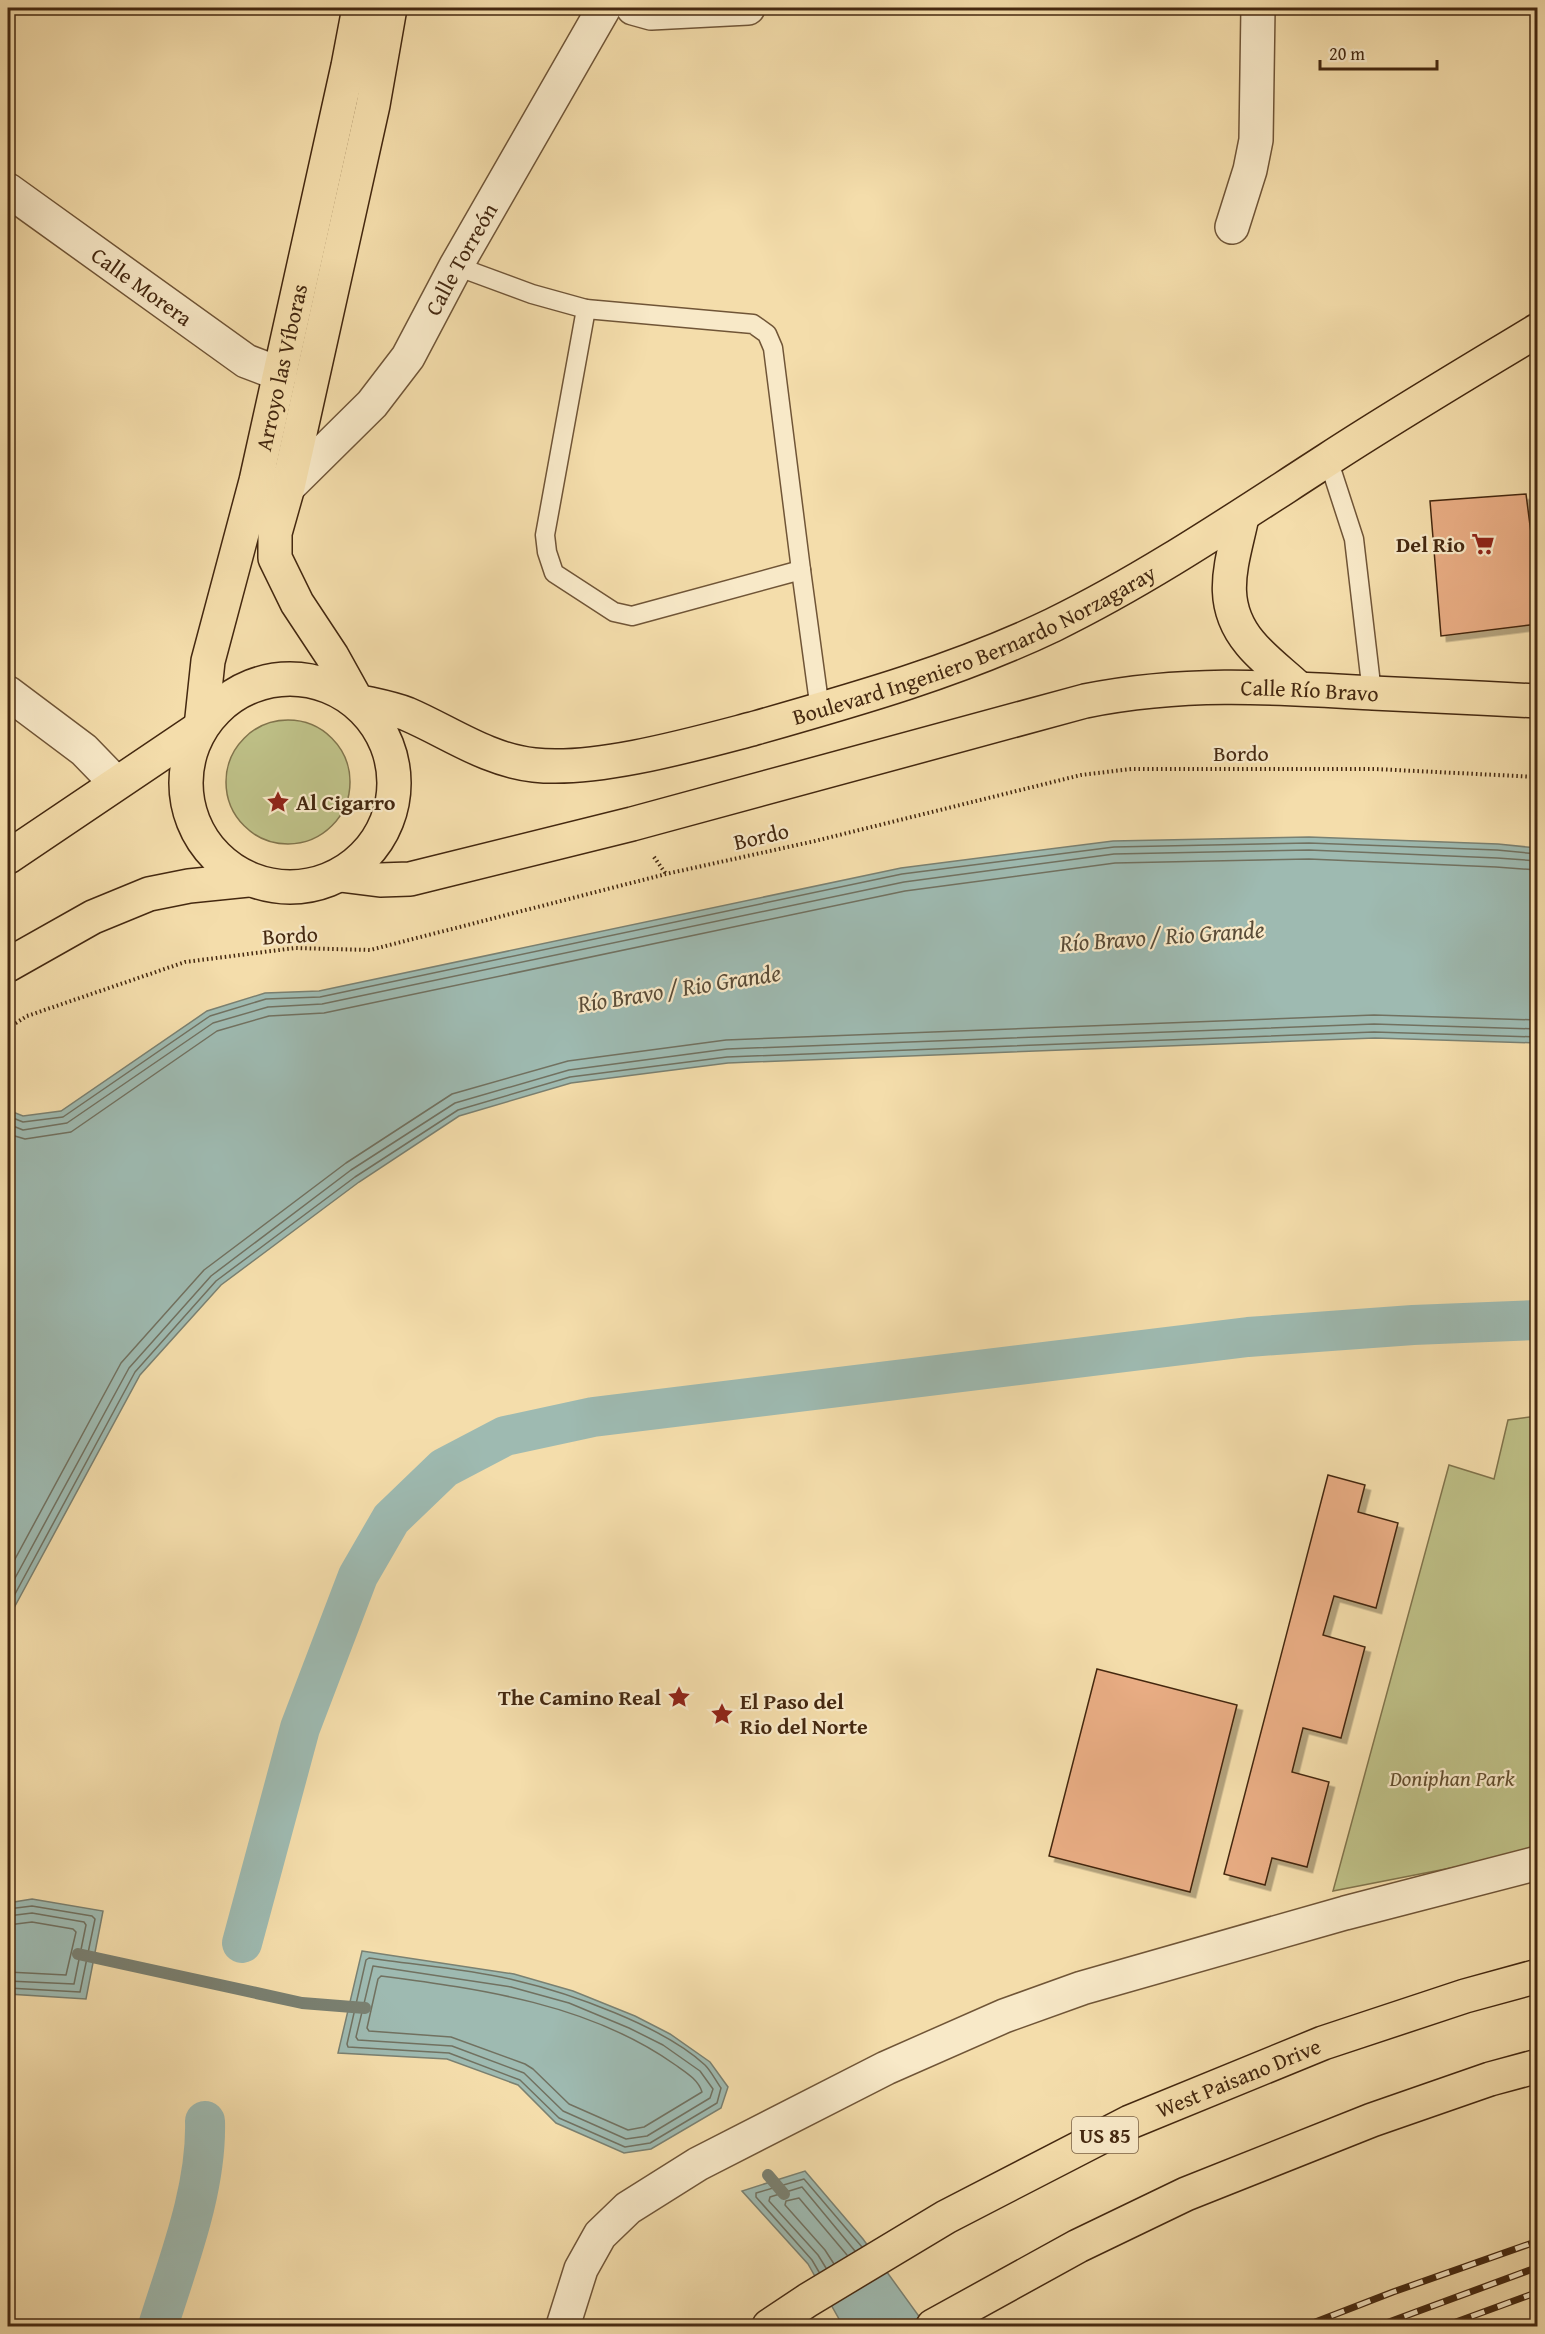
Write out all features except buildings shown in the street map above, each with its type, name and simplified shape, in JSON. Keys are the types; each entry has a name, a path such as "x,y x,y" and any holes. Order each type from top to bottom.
{"main road":[{"name":"Arroyo las Víboras","path":"357,701 332,656 297,603 275,558 272,484 280,374 359,8"},
{"name":"Arroyo las Víboras","path":"201,727 208,661 272,484 373,105 390,8"},
{"name":"Boulevard Ingeniero Bernardo Norzagaray","path":"357,701 405,713 473,747 505,759 534,765 576,766 633,757 732,734 820,710 979,658 1108,597 1242,517 1328,459 1538,330"},
{"path":"1242,517 1228,591 1233,619 1251,644 1297,687"},
{"path":"8,857 201,727 225,700 256,683 291,677 326,683 357,701 379,727 392,758 394,792 386,825 367,854 340,875 310,886 278,888 248,879 222,864 202,841 189,814 185,784 188,755 201,727"},
{"name":"Calle Río Bravo","path":"340,875 380,880 410,879 632,824 1085,702 1130,692 1197,686 1297,687 1372,693 1538,700"},
{"path":"8,965 93,917 148,894 189,886 248,879"},
{"name":"West Paisano Drive","path":"769,2326 946,2217 1130,2122 1323,2043 1465,1996 1538,1976"},
{"path":"933,2326 1078,2246 1186,2194 1361,2124 1490,2079 1538,2066"}],"street":[{"name":"Calle Torreón","path":"272,484 372,404 408,357 456,266 604,8"},
{"path":"633,8 651,13 748,8"},
{"path":"1232,227 1250,170 1256,140 1258,8"},
{"name":"Calle Morera","path":"8,190 246,361 280,374"},
{"path":"8,693 84,750 116,783"},
{"path":"563,2326 577,2281 600,2235 628,2208 698,2164 886,2068 1004,2016 1082,1988 1345,1913 1538,1863"}],"lane":[{"path":"456,266 532,294 586,309 753,324 767,334 773,348 820,710"},
{"path":"586,309 545,535 547,552 554,573 614,612 632,616 801,570"},
{"path":"1328,459 1354,539 1372,693"}],"path":[{"name":"Bordo","path":"8,1028 27,1016 185,962 295,948 370,950 666,874 815,841 1081,775 1131,769 1376,769 1538,777"}],"green space":[{"path":"288,720 312,725 332,738 345,758 350,782 345,806 332,826 312,839 288,844 264,839 244,826 231,806 226,782 231,758 244,738 264,725"},
{"name":"Doniphan Park","path":"1537,1416 1537,1851 1333,1891 1449,1465 1494,1479 1508,1420"}],"water":[{"name":"Río Bravo / Rio Grande","path":"1309,837 1498,844 1537,848 1537,1043 1375,1038 728,1063 571,1083 459,1116 359,1182 221,1285 140,1375 8,1619 8,1110 23,1116 61,1111 207,1011 265,993 319,991 901,868 1113,841"},
{"path":"32,1899 103,1911 86,1999 8,1994 8,1903"},
{"path":"362,1951 514,1974 573,1991 635,2016 670,2034 710,2062 728,2087 721,2108 651,2149 624,2153 556,2123 518,2085 447,2059 338,2053"},
{"path":"805,2171 863,2239 926,2326 843,2326 808,2264 742,2191"}],"waterway":[{"path":"242,1943 300,1728 358,1576 391,1519 444,1468 505,1436 593,1417 1248,1337 1413,1325 1538,1320"},
{"path":"78,1954 302,2003 365,2008"},
{"path":"158,2326 196,2199 201,2173 205,2121"},
{"path":"768,2175 784,2194"}],"railway":[{"path":"1305,2326 1538,2241"},
{"path":"1378,2326 1538,2267"},
{"path":"1445,2326 1538,2292"}],"place":[{"name":"Del Rio","path":"1483,544"},
{"name":"Al Cigarro","path":"278,802"},
{"name":"The Camino Real","path":"679,1697"},
{"name":"El Paso del Rio del Norte","path":"722,1714"}]}
